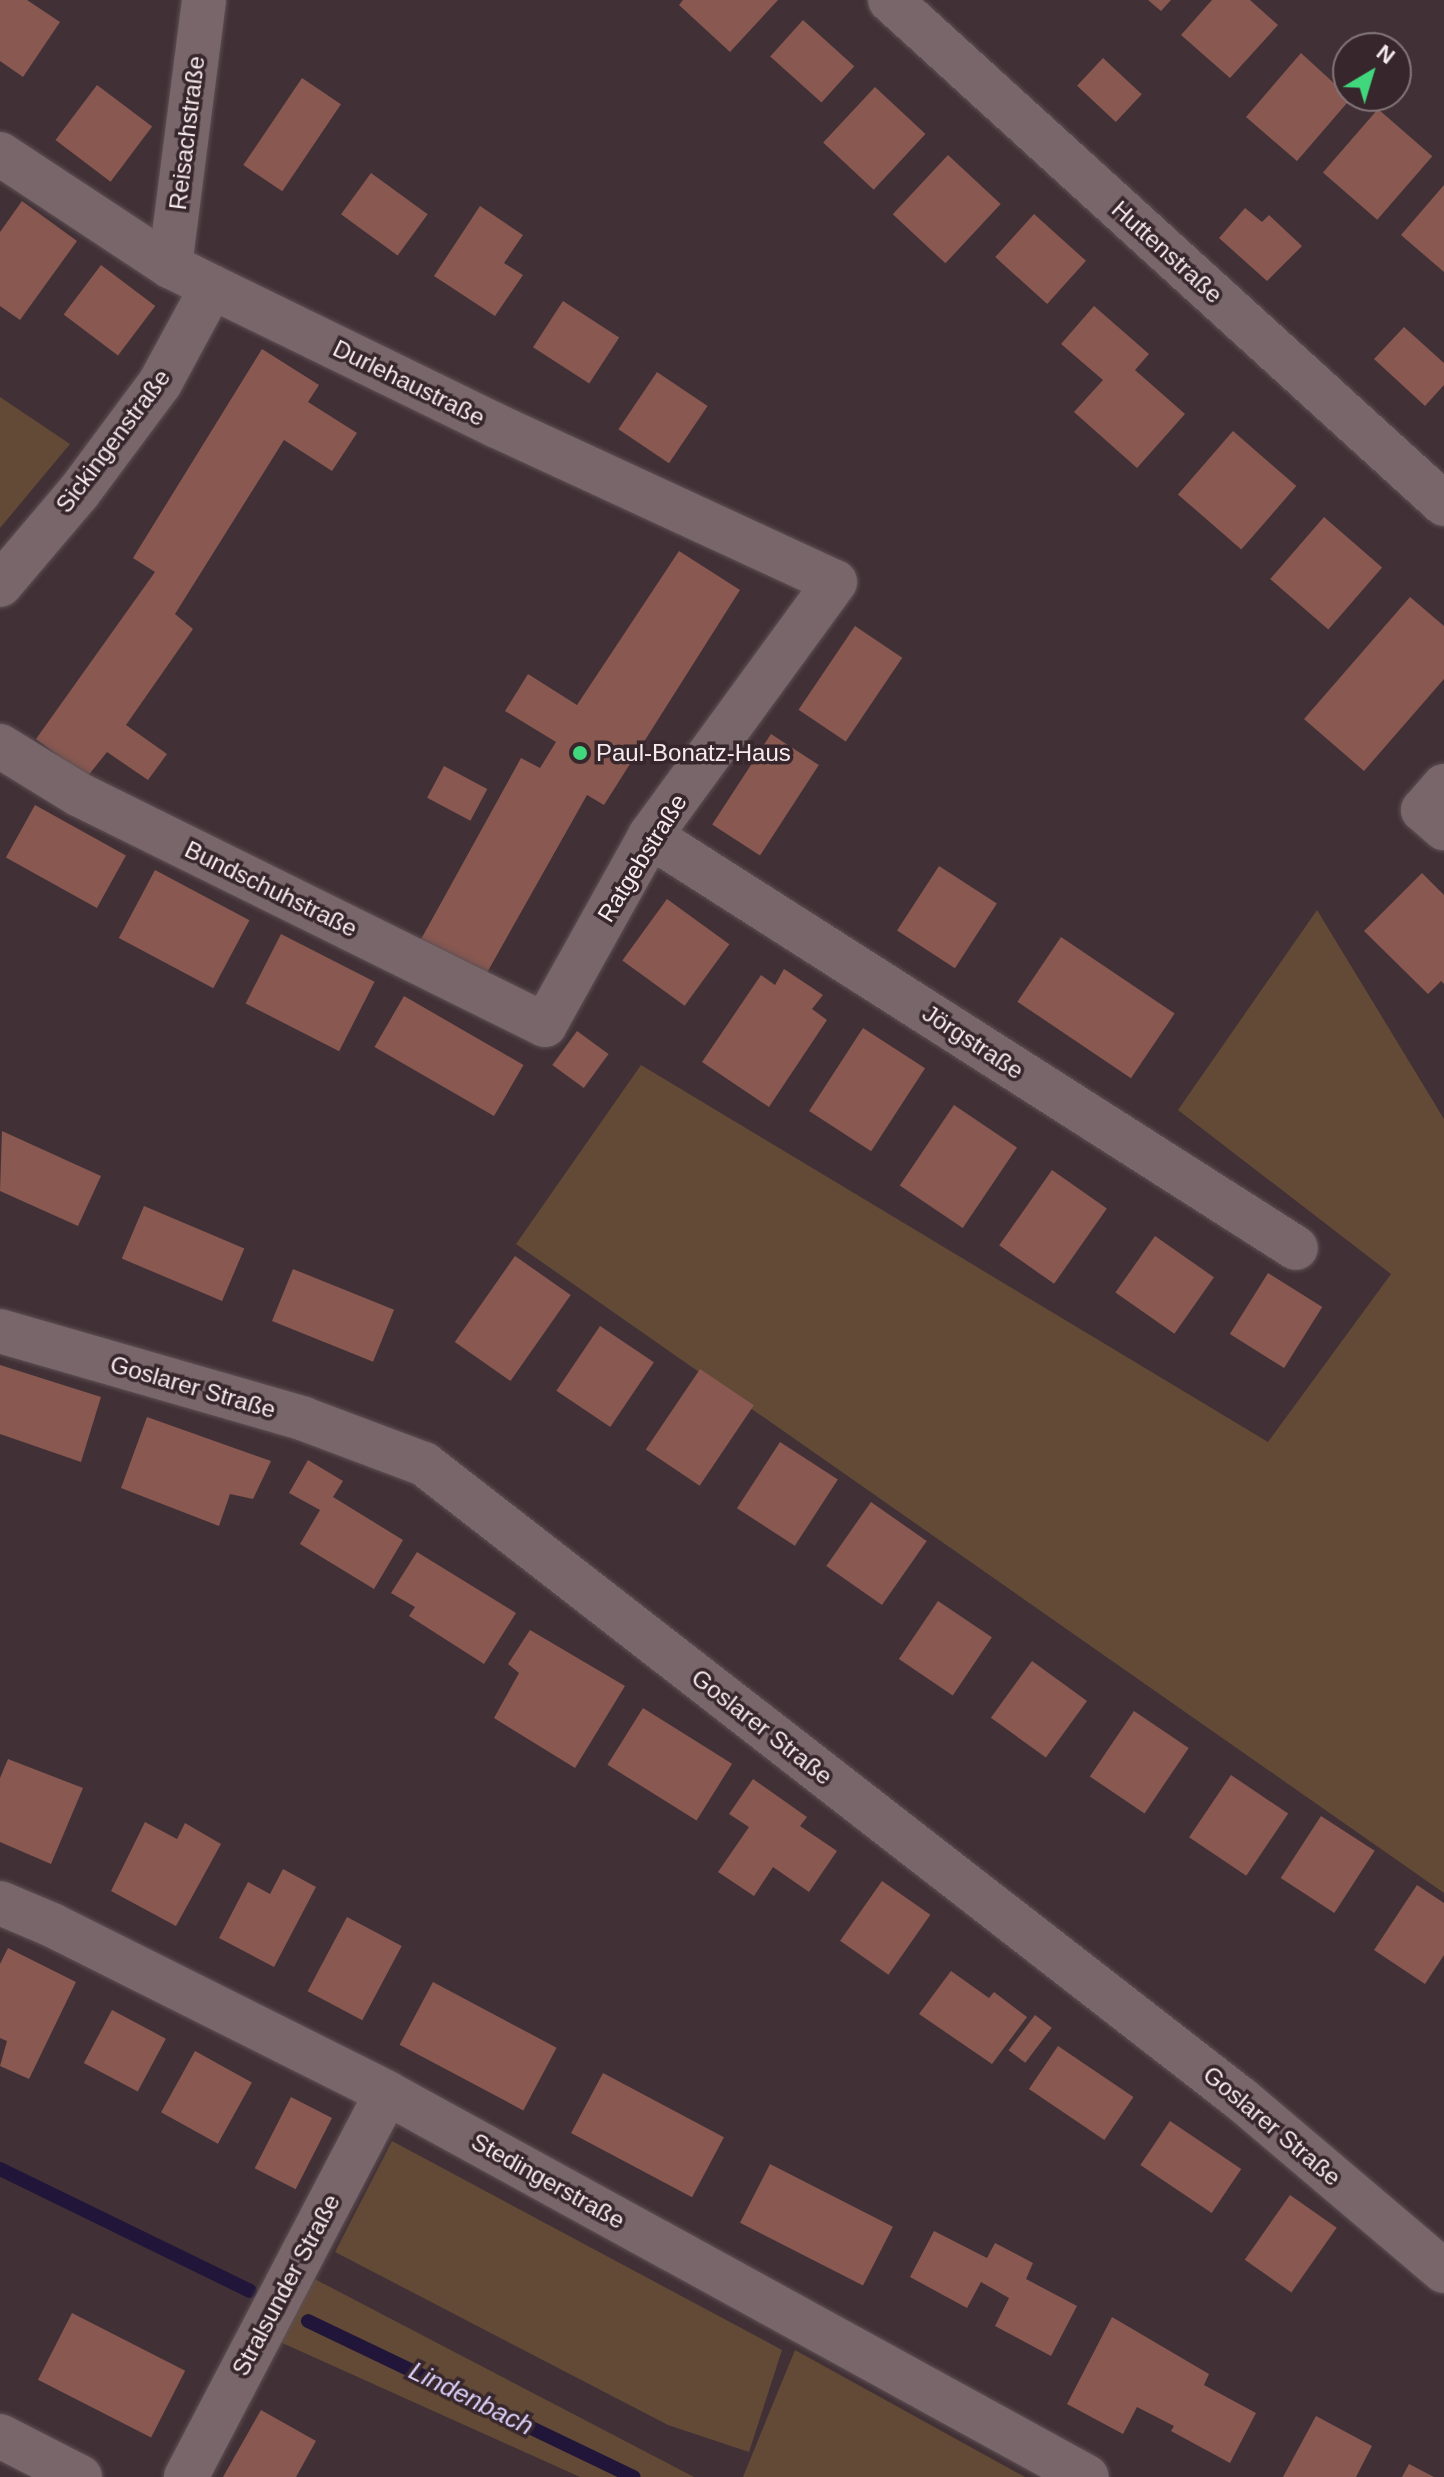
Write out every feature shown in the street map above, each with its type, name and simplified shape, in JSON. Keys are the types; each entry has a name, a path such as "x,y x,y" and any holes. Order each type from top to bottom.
{"street":[{"name":"Reisachstraße","path":"170,266 204,0"},
{"name":"Huttenstraße","path":"890,0 1444,504"},
{"name":"Durlehaustraße","path":"0,154 170,266 497,426 835,582"},
{"name":"Sickingenstraße","path":"0,585 79,492 160,383 212,287"},
{"name":"Ratgebstraße","path":"545,1025 650,836 835,582"},
{"name":"Bundschuhstraße","path":"0,746 78,794 545,1025"},
{"name":"Jörgstraße","path":"650,836 1296,1248"},
{"name":"Goslarer Straße","path":"0,1331 304,1419 424,1464 1241,2099 1444,2271"},
{"name":"Stedingerstraße","path":"0,1903 52,1925 387,2093 1087,2477"},
{"name":"Stralsunder Straße","path":"186,2477 387,2093"},
{"path":"0,2436 80,2477"}],"shaded area":[{"path":"0,397 70,444 0,528"},
{"path":"1317,910 1444,1119 1444,1893 516,1244 641,1065 1268,1442 1391,1274 1178,1110"},
{"path":"392,2141 782,2350 749,2452 668,2425 335,2252"},
{"path":"307,2275 694,2477 580,2477 269,2337"},
{"path":"795,2350 1025,2477 743,2477"}],"building":[{"path":"0,0 27,0 60,22 23,77 0,61"},
{"path":"683,0 778,0 730,52 679,5"},
{"path":"1148,0 1171,0 1161,11"},
{"path":"1212,0 1250,0 1278,25 1230,78 1181,35"},
{"path":"803,20 854,66 821,103 770,56"},
{"path":"1301,53 1332,81 1332,112 1339,112 1297,161 1246,117"},
{"path":"1103,58 1142,94 1116,122 1077,86"},
{"path":"302,78 341,104 282,191 243,165"},
{"path":"97,85 152,127 111,182 55,140"},
{"path":"875,87 925,134 874,190 823,143"},
{"path":"1375,112 1381,112 1432,156 1377,220 1323,172"},
{"path":"948,155 1001,204 945,263 893,214"},
{"path":"371,173 428,214 398,255 341,214"},
{"path":"1444,185 1444,272 1401,235"},
{"path":"22,201 77,241 20,320 0,306 0,232"},
{"path":"480,206 523,235 504,263 523,275 495,316 434,276"},
{"path":"1245,208 1262,222 1269,215 1302,246 1267,281 1219,238"},
{"path":"1034,214 1086,261 1047,304 995,257"},
{"path":"101,265 155,306 118,355 64,315"},
{"path":"563,301 619,337 589,384 533,347"},
{"path":"1094,306 1149,354 1135,370 1185,414 1137,468 1074,412 1103,380 1061,344"},
{"path":"1404,327 1444,363 1444,385 1425,406 1374,359"},
{"path":"262,349 319,385 308,402 357,433 332,471 284,440 175,614 193,629 126,725 167,754 148,780 107,752 87,777 36,739 155,572 133,558"},
{"path":"657,372 708,406 669,463 618,429"},
{"path":"1233,431 1296,486 1241,550 1178,494"},
{"path":"1324,517 1382,568 1328,629 1270,579"},
{"path":"679,551 740,590 604,805 587,795 484,978 420,941 521,758 540,768 556,742 505,711 528,674 577,705"},
{"path":"1410,597 1444,626 1444,679 1364,771 1304,719"},
{"path":"855,626 902,658 846,742 799,710"},
{"path":"771,734 819,765 760,856 712,825"},
{"path":"444,766 487,789 470,821 427,798"},
{"path":"35,805 126,855 97,908 6,857"},
{"path":"939,866 997,904 955,968 897,931"},
{"path":"155,870 249,920 213,988 119,938"},
{"path":"1422,873 1444,895 1444,984 1441,981 1428,994 1364,931"},
{"path":"667,899 729,944 685,1006 622,960"},
{"path":"281,934 375,982 339,1051 246,1003"},
{"path":"1061,937 1175,1014 1131,1078 1017,1002"},
{"path":"784,969 823,995 812,1009 827,1020 769,1107 702,1062 761,975 775,985"},
{"path":"404,996 524,1065 494,1116 375,1047"},
{"path":"863,1028 925,1068 871,1151 809,1111"},
{"path":"577,1031 609,1054 584,1088 552,1065"},
{"path":"954,1105 1017,1147 963,1228 900,1185"},
{"path":"2,1131 101,1176 78,1226 0,1191"},
{"path":"1052,1170 1107,1208 1054,1284 999,1245"},
{"path":"144,1206 244,1249 222,1301 122,1258"},
{"path":"1155,1236 1214,1277 1174,1334 1115,1293"},
{"path":"515,1256 571,1295 510,1381 455,1342"},
{"path":"293,1269 394,1310 373,1362 272,1321"},
{"path":"1268,1273 1322,1307 1284,1368 1230,1334"},
{"path":"600,1326 654,1362 610,1427 556,1391"},
{"path":"0,1365 101,1397 81,1462 0,1434"},
{"path":"700,1369 754,1405 700,1486 646,1449"},
{"path":"147,1417 271,1461 253,1499 230,1494 219,1526 121,1488"},
{"path":"780,1442 838,1480 795,1546 737,1508"},
{"path":"308,1460 343,1481 333,1497 403,1540 374,1589 300,1544 320,1510 289,1493"},
{"path":"871,1502 927,1541 882,1605 826,1566"},
{"path":"417,1552 516,1613 484,1664 409,1616 415,1607 391,1593"},
{"path":"938,1601 992,1637 953,1695 899,1659"},
{"path":"530,1630 625,1686 575,1768 494,1718 519,1673 508,1664"},
{"path":"1032,1661 1087,1701 1046,1758 991,1718"},
{"path":"643,1708 732,1764 697,1820 607,1765"},
{"path":"1134,1711 1189,1748 1145,1813 1090,1776"},
{"path":"8,1759 83,1788 51,1864 0,1842 0,1778"},
{"path":"1231,1775 1288,1814 1246,1876 1189,1837"},
{"path":"753,1779 807,1817 800,1826 837,1851 809,1892 773,1867 754,1896 718,1872 749,1827 729,1814"},
{"path":"1321,1816 1375,1851 1334,1913 1281,1878"},
{"path":"145,1822 177,1839 185,1823 221,1844 176,1926 111,1891"},
{"path":"283,1869 316,1887 274,1967 219,1938 248,1882 270,1894"},
{"path":"882,1881 930,1915 888,1975 840,1941"},
{"path":"1417,1885 1444,1903 1444,1955 1425,1984 1374,1950"},
{"path":"347,1917 402,1946 362,2020 308,1991"},
{"path":"8,1948 76,1982 29,2079 0,2066 7,2041 0,2038 0,1964"},
{"path":"951,1971 989,1998 994,1992 1027,2017 992,2064 919,2014"},
{"path":"433,1982 557,2048 523,2110 400,2045"},
{"path":"112,2010 166,2039 138,2092 84,2063"},
{"path":"1035,2015 1052,2028 1025,2063 1009,2050"},
{"path":"1058,2046 1133,2097 1104,2140 1029,2089"},
{"path":"195,2051 252,2083 218,2144 161,2112"},
{"path":"603,2073 724,2137 692,2197 571,2133"},
{"path":"291,2097 332,2118 296,2189 255,2168"},
{"path":"1170,2121 1241,2169 1212,2213 1140,2165"},
{"path":"770,2164 893,2227 863,2285 740,2223"},
{"path":"1290,2195 1337,2228 1291,2292 1245,2260"},
{"path":"934,2231 987,2258 995,2243 1033,2263 1026,2279 1077,2306 1051,2356 995,2326 1009,2298 981,2282 967,2308 910,2277"},
{"path":"72,2313 185,2371 151,2437 38,2380"},
{"path":"1112,2317 1209,2374 1204,2385 1256,2413 1230,2463 1171,2431 1174,2426 1137,2407 1123,2434 1067,2404"},
{"path":"261,2410 316,2441 296,2477 223,2477"},
{"path":"1316,2416 1372,2446 1356,2477 1283,2477"},
{"path":"1409,2464 1434,2477 1402,2477"}],"waterway":[{"name":"Lindenbach","path":"0,2169 250,2291"},
{"name":"Lindenbach","path":"308,2321 633,2477"}],"place":[{"name":"Paul-Bonatz-Haus","path":"580,753"}]}
